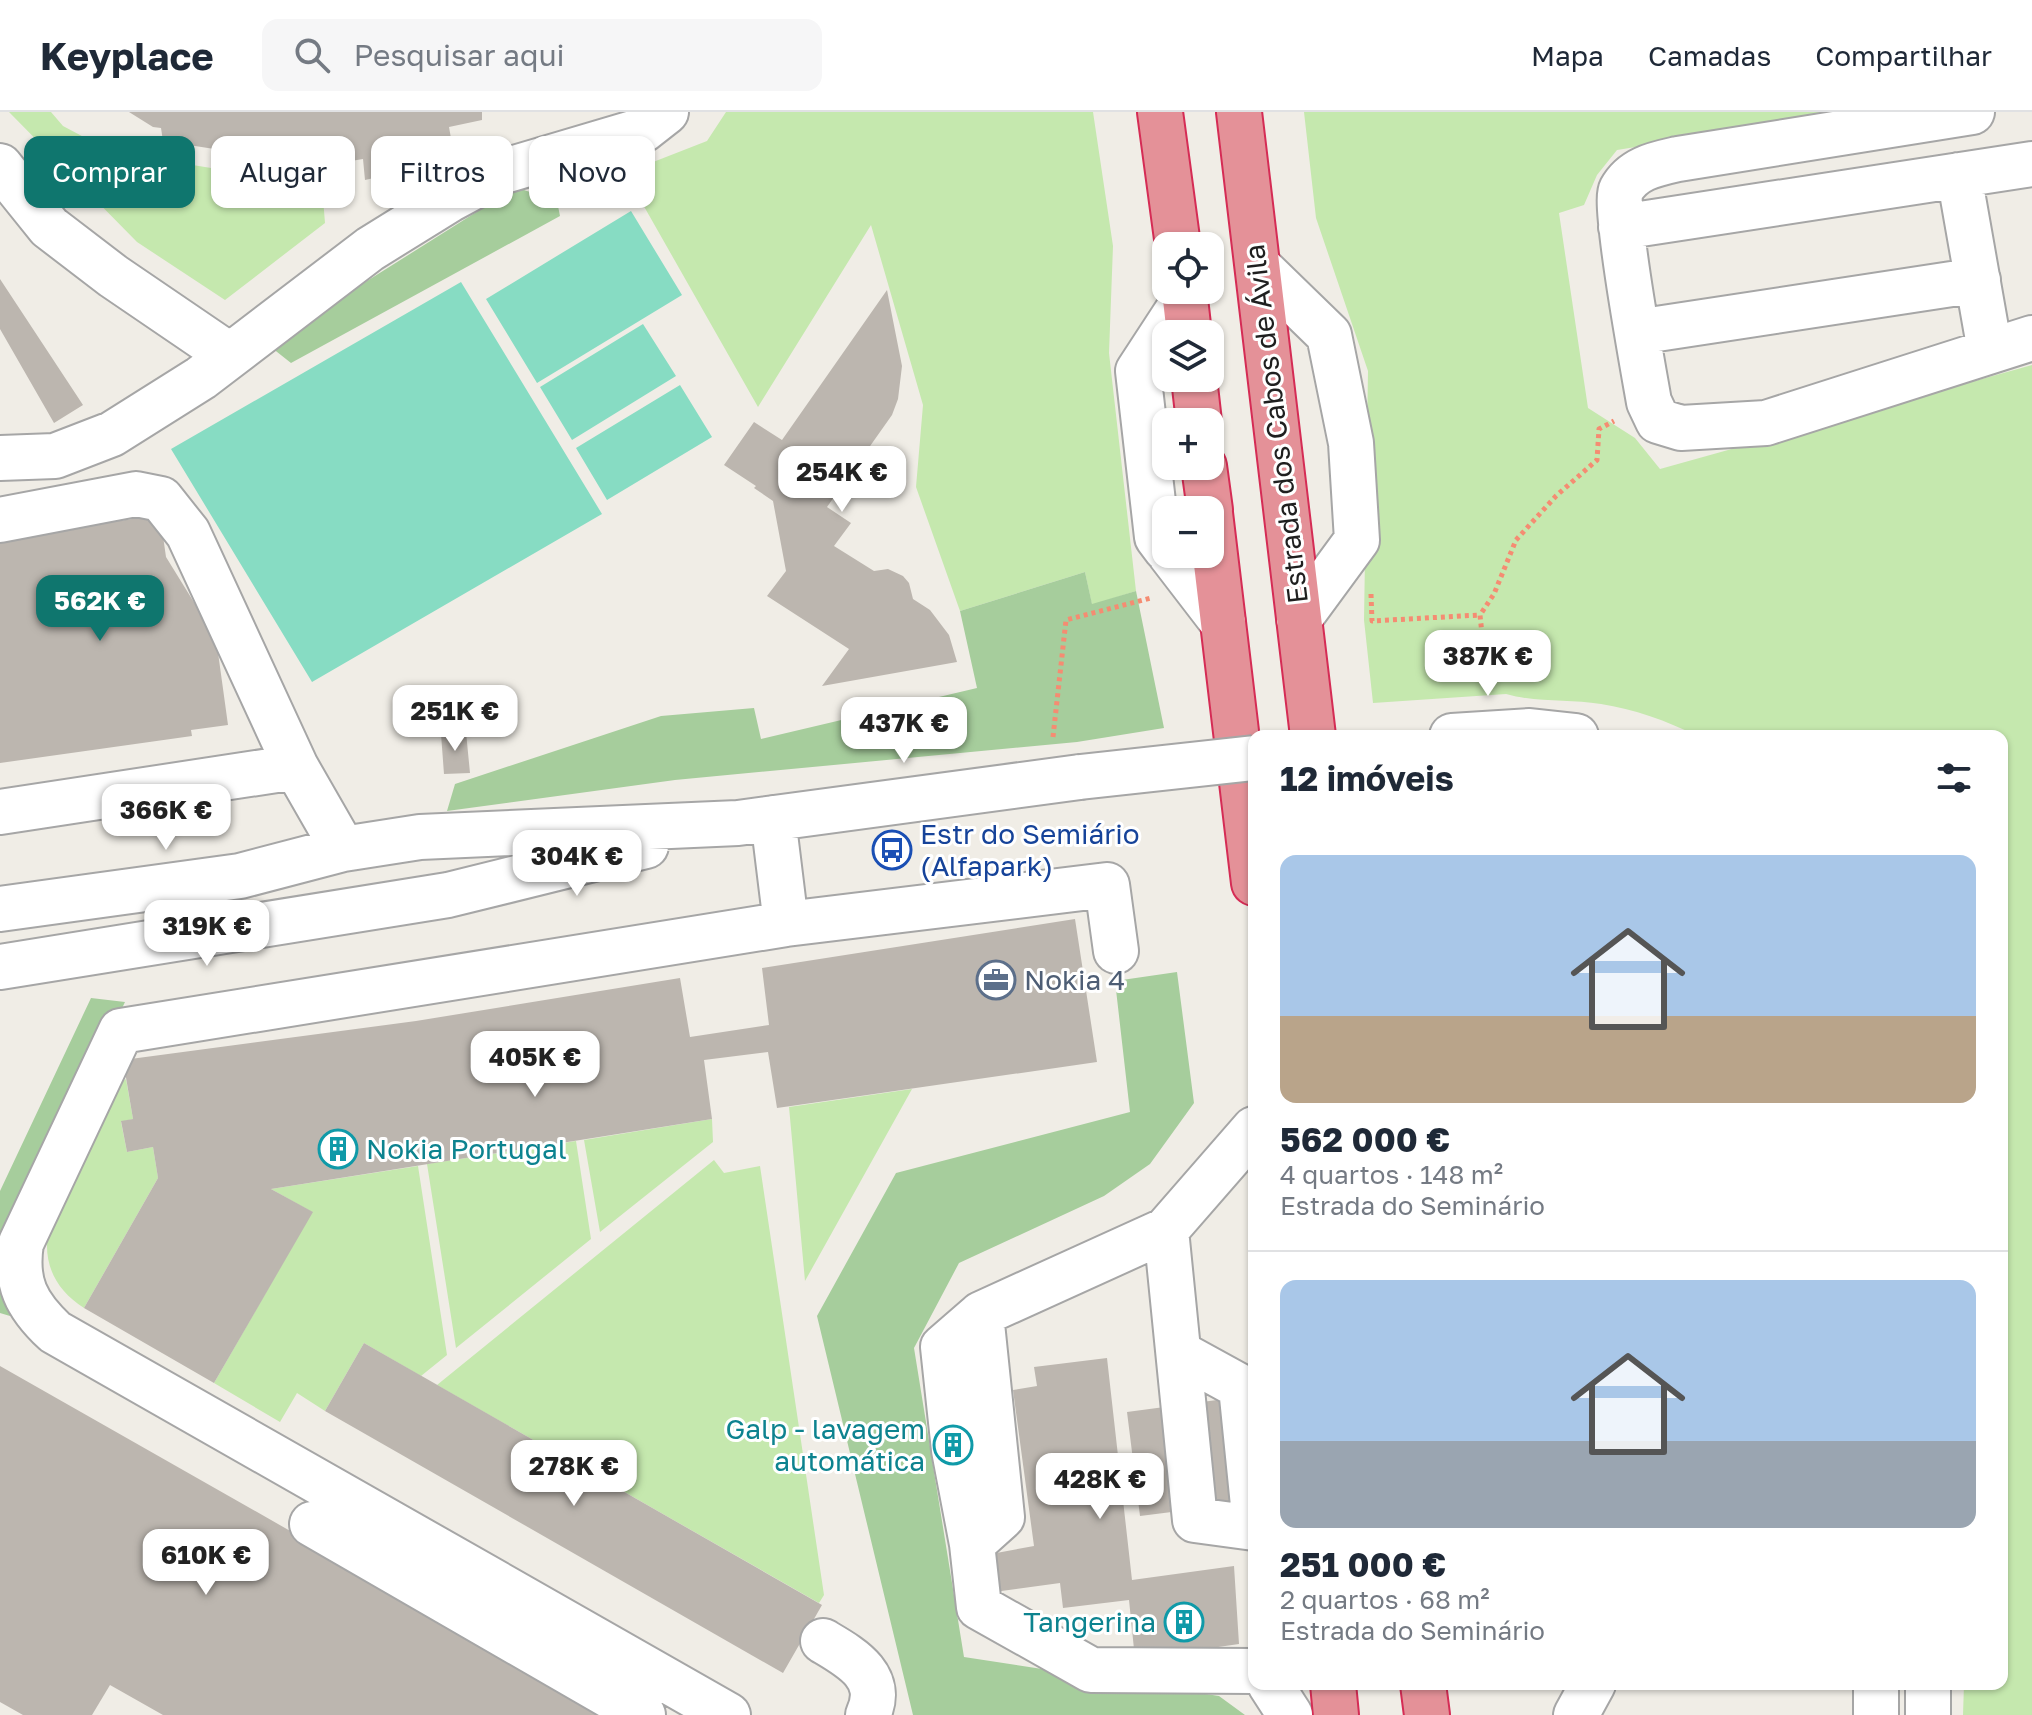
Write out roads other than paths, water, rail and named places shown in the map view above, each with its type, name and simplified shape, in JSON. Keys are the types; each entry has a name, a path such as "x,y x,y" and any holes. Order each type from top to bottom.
{"highway":[{"path":"1160,112 1176,232"},
{"name":"Estrada dos Cabos de Ávila","path":"1239,112 1312,730"},
{"path":"1217,568 1248,833"},
{"path":"1334,1690 1336,1715"},
{"path":"1424,1690 1427,1715"}],"street":[{"path":"0,458 55,456 112,434 201,378 370,249 449,200 501,172 643,130 666,112"},
{"path":"1972,112 1650,166 1630,176 1619,194 1621,227 1649,402 1658,421 1681,428 1766,423 2032,338"},
{"path":"1621,227 2032,164"},
{"path":"0,166 49,227 113,276 229,355"},
{"path":"1959,175 1990,351"},
{"path":"1258,266 1329,335 1351,443 1357,540 1299,619"},
{"path":"1637,332 1978,280"},
{"path":"1152,496 1138,371 1186,308"},
{"path":"0,520 136,494 161,499 188,533 296,767 343,849"},
{"path":"1181,568 1223,623"},
{"path":"0,909 240,876 343,849 420,837 755,820 1080,777 1248,759"},
{"path":"0,812 296,767"},
{"path":"755,820 786,924"},
{"path":"0,967 448,895 755,820"},
{"path":"728,1715 55,1332 36,1313 24,1292 18,1263 21,1243 121,1031 786,924 1107,885 1116,951"},
{"path":"1248,1136 1166,1230 981,1314 1002,1517 972,1544 979,1607 1091,1670 1248,1671"},
{"path":"1166,1230 1195,1520 1248,1527"},
{"path":"1179,1353 1241,1387 1248,1456"},
{"path":"312,1524 643,1715"},
{"path":"823,1641 856,1661 867,1674 872,1707 868,1715"},
{"path":"1274,1690 1290,1715"},
{"path":"1876,1690 1876,1715"},
{"path":"1928,1690 1928,1715"}],"place":[{"name":"Estr do Semiário (Alfapark)","path":"892,850"},
{"name":"Nokia 4","path":"996,980"},
{"name":"Nokia Portugal","path":"338,1149"},
{"name":"Galp - lavagem automática","path":"953,1445"},
{"name":"Tangerina","path":"1184,1622"}]}
